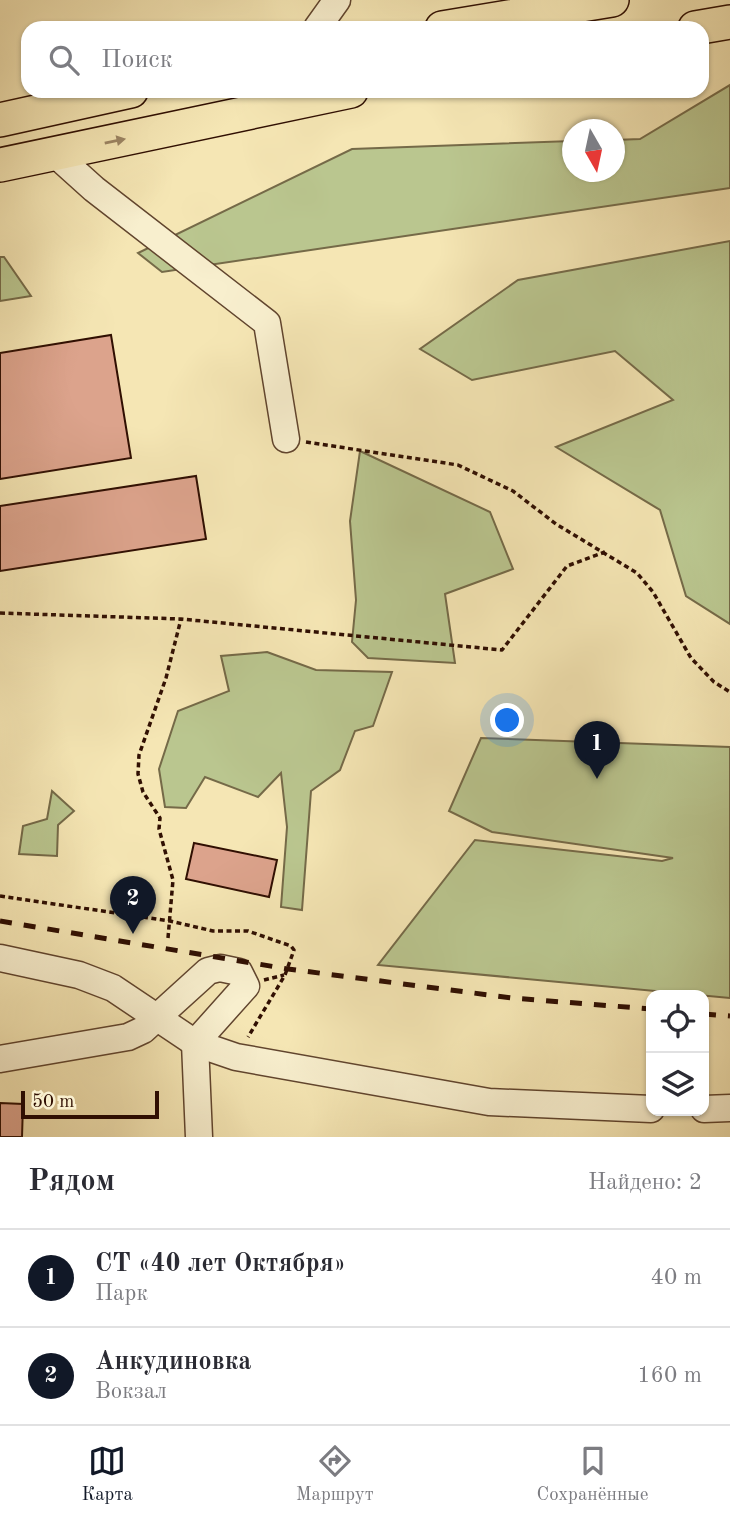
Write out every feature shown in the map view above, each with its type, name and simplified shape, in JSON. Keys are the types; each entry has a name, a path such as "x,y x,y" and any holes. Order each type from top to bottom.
{"main road":[{"path":"484,21 612,0"},
{"path":"709,26 730,22"},
{"path":"0,120 99,98"},
{"path":"0,165 317,98"}],"street":[{"path":"322,21 337,0"},
{"path":"54,153 94,189 267,323 286,439"},
{"path":"0,958 79,975 113,988 195,1043 236,1057 489,1102 646,1109"},
{"path":"0,1059 128,1037 143,1030 208,971 220,968 239,972 246,986 195,1043 199,1137"},
{"path":"709,1109 730,1108"}],"path":[{"path":"286,439 458,465 513,491 556,524 637,573 653,592 691,658 714,682 730,692"},
{"path":"0,613 181,619 502,650 567,566 605,552"},
{"path":"168,938 173,880 159,830 160,818 143,792 138,774 139,755 166,678 181,619"},
{"path":"0,896 170,921 214,931 248,931 291,946 285,975 236,1057"}],"green space":[{"path":"730,85 730,188 162,272 138,253 352,149 562,141 562,182 625,182 625,140 640,139"},
{"path":"730,241 730,624 686,596 660,510 556,447 673,400 615,351 472,380 420,349 518,280"},
{"path":"0,257 4,257 31,296 0,301"},
{"path":"360,451 490,512 513,569 445,594 455,663 368,658 352,642 356,600 350,521"},
{"path":"267,652 316,670 392,672 373,726 355,731 340,770 311,791 302,910 281,907 287,827 281,773 258,797 205,777 186,808 165,807 159,769 178,711 229,691 221,656"},
{"path":"481,738 730,747 730,998 709,996 709,990 646,990 378,965 475,840 662,861 673,858 492,832 449,811"},
{"path":"52,791 74,811 58,825 57,856 19,854 23,826 47,819"}],"building":[{"path":"111,335 131,458 0,479 0,353"},
{"path":"196,476 206,539 0,571 0,506"},
{"path":"194,843 277,860 269,897 186,879"},
{"path":"0,1103 23,1104 22,1137 0,1137"}],"railway":[{"path":"0,921 288,969 512,998 646,1009"},
{"path":"709,1014 730,1016"}],"place":[{"name":"СТ «40 лет Октября»","path":"597,779"},
{"name":"Анкудиновка","path":"133,934"}]}
